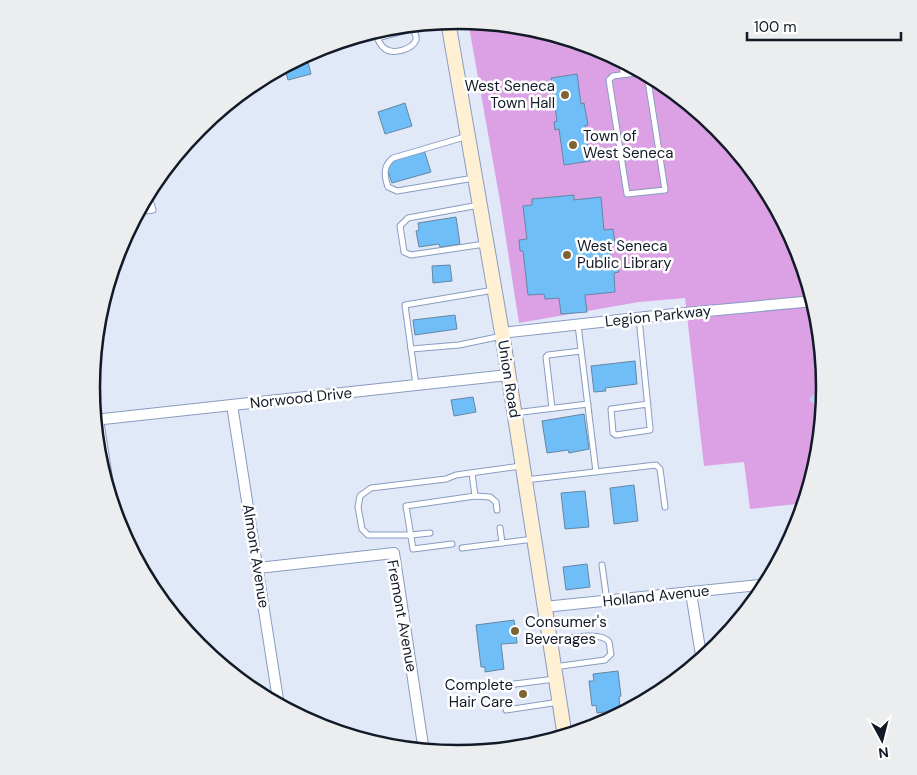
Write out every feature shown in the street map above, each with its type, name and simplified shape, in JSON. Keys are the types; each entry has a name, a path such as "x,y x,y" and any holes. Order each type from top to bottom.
{"main road":[{"name":"Union Road","path":"449,29 502,335 564,730"}],"street":[{"name":"Legion Parkway","path":"502,335 639,318 806,302"},
{"name":"Norwood Drive","path":"102,419 508,375"},
{"name":"Almont Avenue","path":"232,405 279,698"},
{"name":"Fremont Avenue","path":"258,568 394,553 423,744"},
{"name":"Holland Avenue","path":"544,608 758,585"},
{"path":"692,593 701,652"}],"lane":[{"path":"377,39 383,48 393,52 400,51 408,48 415,41 414,32"},
{"path":"622,69 624,74"},
{"path":"631,73 613,76 609,80 627,194 664,190 648,83"},
{"path":"468,136 393,158 386,164 386,181 388,187 397,191 475,178"},
{"path":"146,211 154,210 151,202"},
{"path":"479,205 408,218 400,226 404,252 411,255 486,244"},
{"path":"416,385 406,305 494,290"},
{"path":"639,318 648,404 650,430 616,435 612,433 611,409 648,404"},
{"path":"578,325 596,472"},
{"path":"411,349 458,345 502,335"},
{"path":"552,408 546,357 548,355 581,351"},
{"path":"514,413 588,404"},
{"path":"525,480 656,465 660,469 665,507"},
{"path":"430,533 368,535 362,530 358,507 360,496 371,488 522,466"},
{"path":"472,473 475,496"},
{"path":"452,544 413,549 406,506 475,496 490,497 496,502 497,510"},
{"path":"500,528 502,543"},
{"path":"462,548 534,539"},
{"path":"602,565 607,601"},
{"path":"491,688 605,660 611,654 609,644 603,638 595,635 550,641"},
{"path":"506,710 559,702"}],"shaded area":[{"path":"470,29 528,36 551,41 596,56 658,89 712,134 743,169 769,208 790,250 805,295 814,341 817,388 814,434 805,480 798,504 750,509 744,462 704,466 685,298 639,302 519,323 500,201"}],"water":[{"path":"817,391 816,406 809,400"}],"building":[{"path":"308,62 311,74 288,80 286,73"},
{"path":"577,74 581,104 584,103 588,125 585,125 590,161 564,165 559,129 555,130 554,122 557,121 551,78"},
{"path":"405,103 412,126 385,134 378,112"},
{"path":"424,150 431,172 392,183 385,162"},
{"name":"West Seneca Public Library","path":"574,195 574,200 601,197 604,230 613,229 615,243 610,243 611,259 617,258 619,272 614,273 615,292 585,295 587,312 561,314 559,298 545,299 544,294 528,295 523,251 520,251 519,240 527,239 523,206 532,205 532,199"},
{"path":"456,217 460,244 440,247 439,244 419,247 416,231 419,230 418,223"},
{"path":"450,265 452,281 433,283 432,266"},
{"path":"455,315 457,329 415,335 413,320"},
{"path":"635,361 637,384 605,388 606,391 594,392 591,366"},
{"path":"473,397 476,412 454,416 451,400"},
{"path":"584,414 589,449 569,453 568,450 547,453 542,421"},
{"path":"634,485 638,521 614,524 610,488"},
{"path":"585,491 589,527 565,529 561,493"},
{"path":"587,564 590,587 566,590 563,567"},
{"path":"514,620 517,643 501,644 504,669 485,672 485,667 481,667 476,625"},
{"path":"618,671 621,696 619,697 620,708 613,711 597,713 596,705 592,706 589,681 594,681 593,674"}],"place":[{"name":"West Seneca Town Hall","path":"565,95"},
{"name":"Town of West Seneca","path":"573,145"},
{"name":"West Seneca Public Library","path":"567,255"},
{"name":"Consumer's Beverages","path":"515,631"},
{"name":"Complete Hair Care","path":"523,694"}]}
